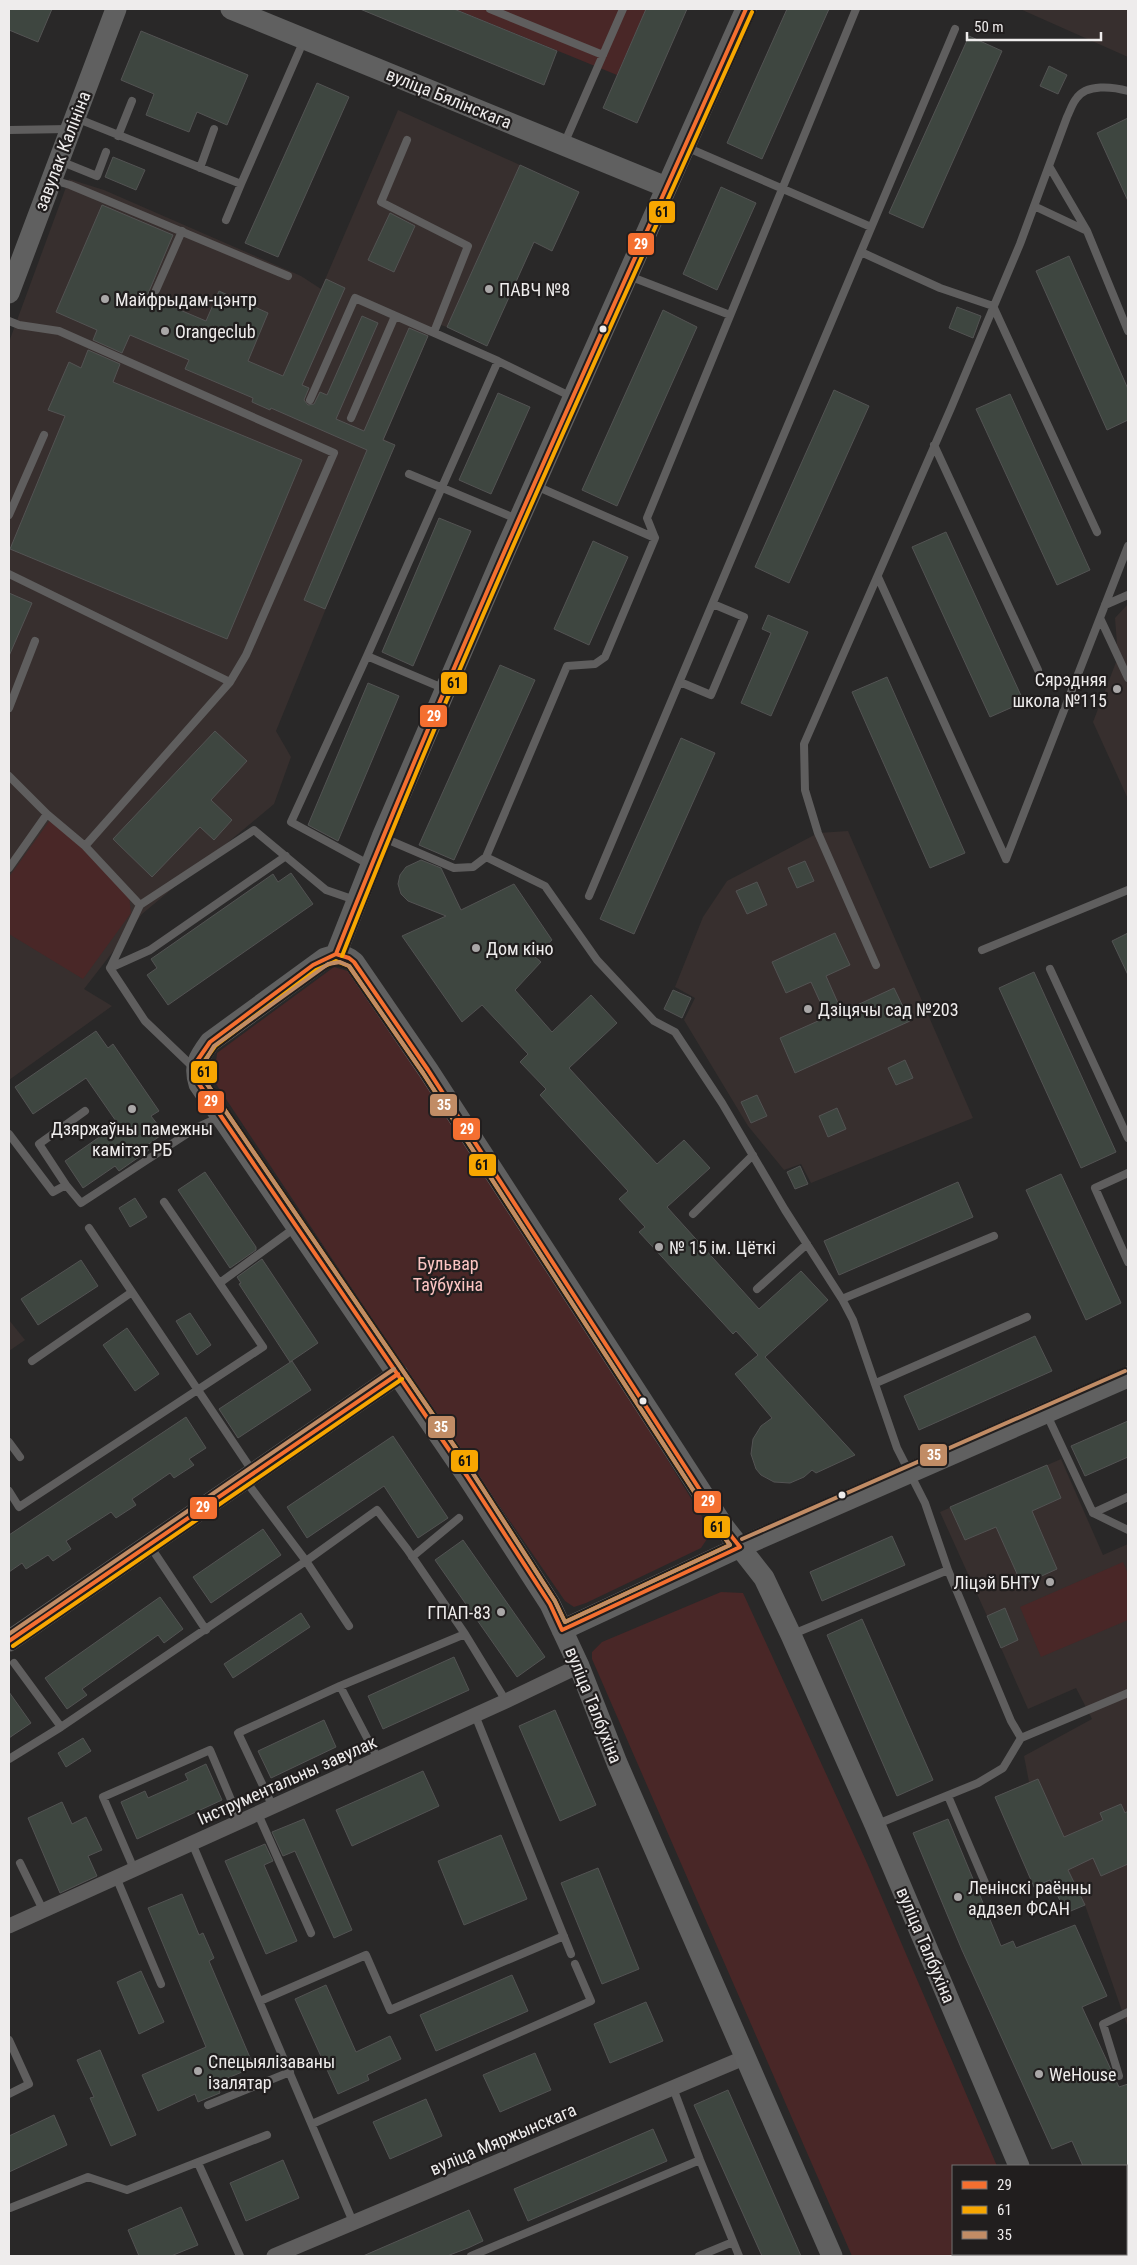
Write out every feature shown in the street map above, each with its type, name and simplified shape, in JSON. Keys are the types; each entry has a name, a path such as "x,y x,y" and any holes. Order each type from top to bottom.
{"main road":[{"name":"завулак Калініна","path":"9,293 116,9"},
{"name":"вуліца Бялінскага","path":"231,9 666,187"},
{"path":"196,1070 197,1060 210,1042 313,965 336,954 370,865 534,485 746,9"},
{"name":"вуліца Талбухіна","path":"336,954 349,958 354,962 417,1055 724,1527 764,1578 875,1825 1019,2165"},
{"name":"вуліца Талбухіна","path":"196,1070 199,1084 398,1374 540,1588 579,1666 617,1763 832,2256"},
{"path":"9,1641 398,1374"},
{"path":"562,1630 740,1547 1128,1377"}],"street":[{"name":"Інструментальны завулак","path":"9,1926 506,1701 579,1666"},
{"name":"вуліца Мяржынскага","path":"279,2255 746,2057"}],"lane":[{"path":"490,9 603,55"},
{"path":"564,144 623,9"},
{"path":"382,837 405,849 454,868 473,867 486,857 567,666 596,664 605,657 655,538 647,518 856,9"},
{"path":"589,896 955,29"},
{"path":"226,220 304,39"},
{"path":"876,965 818,833 805,790 804,744 878,577 892,540 993,306 1077,97 1094,88 1115,87 1128,91"},
{"path":"118,136 132,101"},
{"path":"9,130 72,123 118,136 241,184"},
{"path":"200,168 214,129"},
{"path":"407,140 381,202 468,246 434,332"},
{"path":"684,146 781,190 871,227"},
{"path":"54,170 97,176 106,152"},
{"path":"1049,166 1087,231 1128,331"},
{"path":"54,170 70,185 288,276"},
{"path":"1034,206 1087,231"},
{"path":"156,290 182,231"},
{"path":"861,252 940,288 993,306 1097,532"},
{"path":"627,276 730,315"},
{"path":"310,400 355,298 498,361 574,398"},
{"path":"351,418 395,316"},
{"path":"9,321 59,331 334,453 246,655 230,682 85,846"},
{"path":"370,865 291,822 498,361"},
{"path":"9,515 44,435"},
{"path":"934,445 1038,670"},
{"path":"409,474 519,520"},
{"path":"534,485 655,538"},
{"path":"878,577 1006,859 1128,546"},
{"path":"9,574 230,682"},
{"path":"1105,605 1128,595"},
{"path":"680,682 712,695 744,617 713,604"},
{"path":"1100,618 1128,678"},
{"path":"9,708 35,641"},
{"path":"367,656 447,690"},
{"path":"9,776 47,814 85,846 140,905"},
{"path":"9,868 47,814"},
{"path":"110,968 140,905 254,830 326,890 357,901"},
{"path":"110,968 150,950 286,856"},
{"path":"486,857 546,886 597,960 654,1021 675,1032 722,1103 842,1299 853,1320 897,1448 911,1472 925,1503 948,1570 1011,1721 1021,1738"},
{"path":"982,950 1128,890"},
{"path":"110,968 145,1021 196,1070"},
{"path":"1050,969 1128,1138"},
{"path":"85,1111 39,1144 66,1185 81,1203 196,1128 222,1117"},
{"path":"9,1134 52,1192 66,1185"},
{"path":"693,1214 753,1155"},
{"path":"1128,1173 1095,1188 1128,1262"},
{"path":"9,1491 19,1506 263,1347 221,1282 164,1202"},
{"path":"221,1282 296,1227"},
{"path":"89,1228 198,1390 249,1476 349,1626"},
{"path":"842,1299 994,1236"},
{"path":"757,1289 807,1244"},
{"path":"32,1361 132,1292"},
{"path":"876,1383 1027,1317"},
{"path":"1046,1413 1093,1513 1128,1530"},
{"path":"9,1442 20,1457"},
{"path":"1093,1513 1128,1497"},
{"path":"9,1759 61,1727 206,1630 377,1510 465,1634 506,1701"},
{"path":"412,1557 459,1518"},
{"path":"149,1544 206,1630"},
{"path":"790,1635 948,1570"},
{"path":"273,1807 238,1733 340,1686 465,1634"},
{"path":"14,1663 61,1727"},
{"path":"340,1686 378,1759"},
{"path":"875,1825 978,1783 1003,1768 1021,1738 1128,1693"},
{"path":"474,1715 571,1954"},
{"path":"134,1869 103,1797 210,1750 240,1821"},
{"path":"948,1796 989,1892"},
{"path":"258,1814 311,1932"},
{"path":"192,1843 353,2222"},
{"path":"20,1863 43,1910"},
{"path":"116,1877 161,1984"},
{"path":"260,2002 366,1955 390,2010 564,1936"},
{"path":"312,2124 591,2001 574,1964"},
{"path":"1119,2076 1102,2024 1128,2012"},
{"path":"9,2040 28,2084 9,2094"},
{"path":"208,2105 290,2072"},
{"path":"673,2088 739,2256"},
{"path":"10,2208 88,2178 127,2190 267,2135"},
{"path":"472,2256 700,2160"},
{"path":"198,2163 240,2256"},
{"path":"699,2256 733,2242"}],"shaded area":[{"path":"1020,9 1128,9 1128,57"},
{"path":"398,110 520,165 447,327 434,323 384,439 395,445 276,731 291,757 274,804 142,914 84,989 112,1006 9,1080 9,342 69,179 104,190 301,276 321,289"},
{"name":"Сярэдняя школа №115","path":"1128,604 1128,799 1093,722 1118,657 1115,618"},
{"name":"Дзіцячы сад №203","path":"848,831 973,1118 811,1183 801,1164 784,1170 748,1126 684,1020 695,998 675,987 703,917 727,881 818,833"},
{"path":"9,1320 25,1340 9,1351"},
{"path":"1061,1459 1103,1555 1128,1544 1128,2028 1085,1905 1066,1913 1051,1880 1034,1887 995,1797 1029,1782 1024,1756 1092,1719 1076,1688 1028,1709 1001,1648 1018,1640 1005,1609 987,1616 940,1512"}],"green space":[{"path":"455,9 646,9 617,75"},
{"path":"50,820 128,887 131,913 83,979 9,934 9,877"},
{"name":"Бульвар Таўбухіна","path":"334,967 354,973 559,1281 709,1528 707,1539 701,1548 586,1603 574,1607 565,1601 408,1373 214,1081 217,1053"},
{"path":"1123,1562 1128,1574 1128,1620 1041,1657 1020,1607"},
{"path":"721,1592 743,1593 867,1863 997,2165 952,2165 952,2255 1036,2256 852,2256 592,1659 592,1652 602,1642"}],"building":[{"path":"9,9 52,9 38,42 9,30"},
{"path":"360,9 454,9 557,51 544,85"},
{"path":"646,9 687,9 637,123 603,108"},
{"path":"787,9 829,9 762,159 727,143"},
{"path":"141,31 248,75 227,125 197,112 189,132 146,115 154,94 121,80"},
{"path":"969,36 1002,51 923,228 889,213"},
{"path":"1049,66 1067,75 1058,94 1040,86"},
{"path":"317,83 349,97 278,257 245,243"},
{"path":"1128,118 1128,201 1097,133"},
{"path":"113,157 145,170 136,190 105,177"},
{"name":"ПАВЧ №8","path":"520,165 579,192 552,251 534,242 487,346 447,327"},
{"path":"721,187 756,203 717,290 683,274"},
{"path":"102,205 173,235 147,296 206,321 219,291 268,313 248,361 283,376 326,279 345,288 302,385 309,388 304,400 308,405 314,404 320,392 327,395 362,316 378,323 336,419 364,431 409,328 428,336 383,440 395,445 325,609 304,600 367,450 271,408 270,410 252,402 253,398 185,369 189,360 130,335 122,353 93,340 97,330 56,312"},
{"path":"390,213 415,226 394,272 368,260"},
{"path":"1069,256 1128,389 1128,420 1107,430 1036,271"},
{"path":"957,307 981,316 973,338 949,328"},
{"path":"663,310 697,327 617,506 582,490"},
{"path":"88,350 120,364 113,382 302,460 227,639 10,549 65,416 48,410 69,362 81,368"},
{"path":"834,390 869,406 789,583 755,567"},
{"path":"498,393 530,407 491,494 459,480"},
{"path":"1010,394 1090,570 1057,585 976,409"},
{"path":"439,518 471,531 413,666 382,652"},
{"path":"946,532 1024,702 990,717 912,547"},
{"path":"593,541 628,557 589,645 554,629"},
{"path":"9,593 32,603 9,656"},
{"path":"768,615 808,632 771,716 741,703 771,633 762,629"},
{"path":"500,665 535,680 454,860 419,845"},
{"path":"887,677 965,853 930,868 852,692"},
{"path":"368,683 399,696 338,841 308,825"},
{"path":"215,731 247,761 211,800 232,820 214,840 200,827 152,877 113,839"},
{"path":"681,738 715,753 634,934 600,919"},
{"path":"421,860 441,868 461,910 514,884 552,940 534,956 541,962 515,990 552,1032 591,995 617,1023 569,1068 657,1164 684,1140 710,1168 667,1207 759,1309 801,1271 828,1300 765,1357 855,1455 816,1473 812,1470 804,1477 790,1483 774,1482 761,1475 756,1469 751,1454 753,1439 761,1426 772,1418 735,1374 758,1355 736,1331 733,1334 639,1232 645,1227 619,1199 628,1191 540,1095 546,1089 520,1062 528,1054 482,1005 462,1022 402,936 446,916 408,901 401,894 398,884 400,875 406,867"},
{"path":"805,861 814,881 797,888 788,868"},
{"path":"291,873 313,904 168,1005 147,975 157,968 151,959 273,874 278,882"},
{"path":"757,882 767,905 747,914 736,891"},
{"path":"835,933 850,965 826,976 842,1012 894,988 910,1021 795,1073 780,1038 827,1017 811,982 786,993 772,962"},
{"path":"1128,933 1128,975 1112,941"},
{"path":"1034,972 1116,1152 1081,1168 999,988"},
{"path":"673,990 691,998 682,1018 664,1009"},
{"name":"Дзяржаўны памежны камітэт РБ","path":"96,1031 108,1048 113,1044 159,1111 151,1116 164,1133 146,1146 149,1150 119,1171 115,1166 83,1188 65,1161 118,1124 86,1078 33,1114 15,1087"},
{"path":"905,1060 913,1078 896,1085 888,1068"},
{"path":"757,1095 767,1116 751,1123 741,1102"},
{"path":"837,1108 846,1129 828,1137 819,1116"},
{"path":"800,1166 808,1184 795,1189 787,1172"},
{"path":"205,1172 256,1247 256,1250 230,1268 178,1190"},
{"path":"1061,1174 1121,1303 1086,1320 1026,1190"},
{"path":"958,1182 973,1217 839,1275 824,1241"},
{"path":"135,1198 147,1217 130,1227 119,1208"},
{"path":"262,1259 318,1343 290,1362 239,1284 241,1283 237,1277"},
{"path":"81,1260 98,1286 38,1325 21,1299"},
{"path":"190,1313 211,1345 197,1355 176,1321"},
{"path":"127,1328 159,1374 135,1391 103,1345"},
{"path":"1035,1336 1052,1371 919,1430 904,1396"},
{"path":"292,1361 311,1390 238,1438 219,1409"},
{"path":"186,1417 206,1448 189,1459 194,1465 174,1478 170,1473 132,1499 136,1505 116,1518 111,1512 66,1541 71,1549 53,1561 48,1555 26,1569 22,1563 9,1572 9,1535"},
{"path":"1128,1421 1128,1457 1085,1476 1071,1446"},
{"path":"393,1436 448,1518 418,1538 384,1486 307,1538 287,1507"},
{"path":"1047,1465 1061,1498 1032,1511 1057,1569 1022,1585 996,1527 965,1540 950,1507"},
{"path":"263,1529 281,1555 211,1603 193,1577"},
{"path":"892,1536 905,1565 822,1601 810,1572"},
{"path":"463,1540 545,1657 517,1677 435,1560"},
{"path":"160,1597 183,1629 164,1643 158,1635 82,1689 87,1695 67,1709 45,1678"},
{"path":"1005,1608 1018,1640 1001,1648 987,1616"},
{"path":"301,1613 310,1627 233,1678 224,1664"},
{"path":"862,1619 933,1780 897,1796 827,1635"},
{"path":"454,1657 469,1690 383,1729 368,1696"},
{"path":"9,1692 31,1723 9,1738"},
{"path":"555,1710 596,1805 560,1821 519,1726"},
{"path":"324,1720 336,1747 271,1778 258,1751"},
{"path":"83,1738 91,1751 66,1767 58,1753"},
{"path":"206,1764 222,1800 137,1839 121,1802 145,1791 148,1798 188,1780 185,1774"},
{"path":"423,1771 439,1806 352,1846 336,1810"},
{"path":"1038,1779 1064,1837 1103,1820 1100,1813 1121,1804 1125,1813 1128,1811 1128,1864 1101,1876 1093,1858 1068,1870 1085,1905 1066,1913 1050,1880 1034,1887 995,1797"},
{"path":"62,1802 72,1824 86,1817 102,1850 88,1856 97,1876 60,1893 28,1818"},
{"path":"304,1819 352,1930 334,1938 295,1851 283,1856 272,1832"},
{"path":"948,1819 1001,1946 1013,1941 1016,1948 1075,1925 1107,1996 1082,2007 1119,2087 1128,2084 1128,2166 1083,2165 1072,2141 1052,2149 962,1950 913,1833"},
{"path":"501,1835 527,1899 464,1925 438,1861"},
{"path":"265,1844 273,1861 264,1865 297,1941 266,1954 225,1861"},
{"path":"598,1868 639,1969 602,1984 561,1883"},
{"path":"182,1894 199,1935 203,1933 214,1958 209,1961 254,2067 216,2083 220,2093 198,2102 195,2094 158,2111 142,2075 206,2047 148,1908"},
{"path":"141,1971 164,2022 139,2034 117,1982"},
{"path":"512,1975 528,2011 436,2051 420,2015"},
{"path":"326,1985 356,2052 390,2036 401,2059 367,2075 369,2080 338,2094 295,1999"},
{"path":"646,2002 663,2041 610,2063 594,2024"},
{"path":"100,2050 136,2135 111,2146 90,2098 94,2097 77,2060"},
{"path":"535,2053 551,2090 500,2112 483,2075"},
{"path":"728,2090 801,2256 762,2256 694,2105"},
{"path":"426,2099 442,2136 390,2159 373,2122"},
{"path":"54,2115 67,2145 9,2172 9,2136"},
{"path":"653,2129 667,2161 528,2221 514,2189"},
{"path":"283,2160 299,2198 246,2221 230,2183"},
{"path":"181,2207 198,2245 171,2256 139,2256 128,2230"},
{"path":"469,2210 483,2241 468,2248 447,2256 363,2256"}],"transit line":[{"name":"29","path":"336,954 484,598 746,9"},
{"name":"61","path":"342,956 439,718 541,482 752,12"},
{"name":"29","path":"336,954 349,958 354,962 428,1070 724,1527 740,1547 562,1630 550,1604 467,1476 199,1084 196,1070 197,1061 210,1042 313,965 336,954"},
{"name":"61","path":"336,961 349,966 423,1073 730,1545 565,1622 555,1601 472,1472 205,1081 203,1063 215,1046 316,970 336,961"},
{"name":"35","path":"340,962 349,966 423,1073 730,1545 565,1622 555,1601 472,1472 205,1081 204,1063 214,1046 328,964 340,962"},
{"name":"35","path":"9,1634 394,1369"},
{"name":"35","path":"742,1539 1125,1371"},
{"name":"29","path":"9,1641 398,1374"},
{"name":"61","path":"13,1646 402,1379"}],"place":[{"name":"ПАВЧ №8","path":"489,289"},
{"name":"Майфрыдам-цэнтр","path":"105,299"},
{"name":"Orangeclub","path":"165,331"},
{"name":"Сярэдняя школа №115","path":"1117,689"},
{"name":"Дом кіно","path":"476,948"},
{"name":"Дзіцячы сад №203","path":"808,1009"},
{"name":"Дзяржаўны памежны камітэт РБ","path":"132,1109"},
{"name":"№ 15 ім. Цёткі","path":"659,1247"},
{"name":"Ліцэй БНТУ","path":"1050,1582"},
{"name":"ГПАП-83","path":"501,1612"},
{"name":"Ленінскі раённы аддзел ФСАН","path":"958,1897"},
{"name":"Спецыялізаваны ізалятар","path":"198,2071"},
{"name":"WeHouse","path":"1039,2074"}]}
